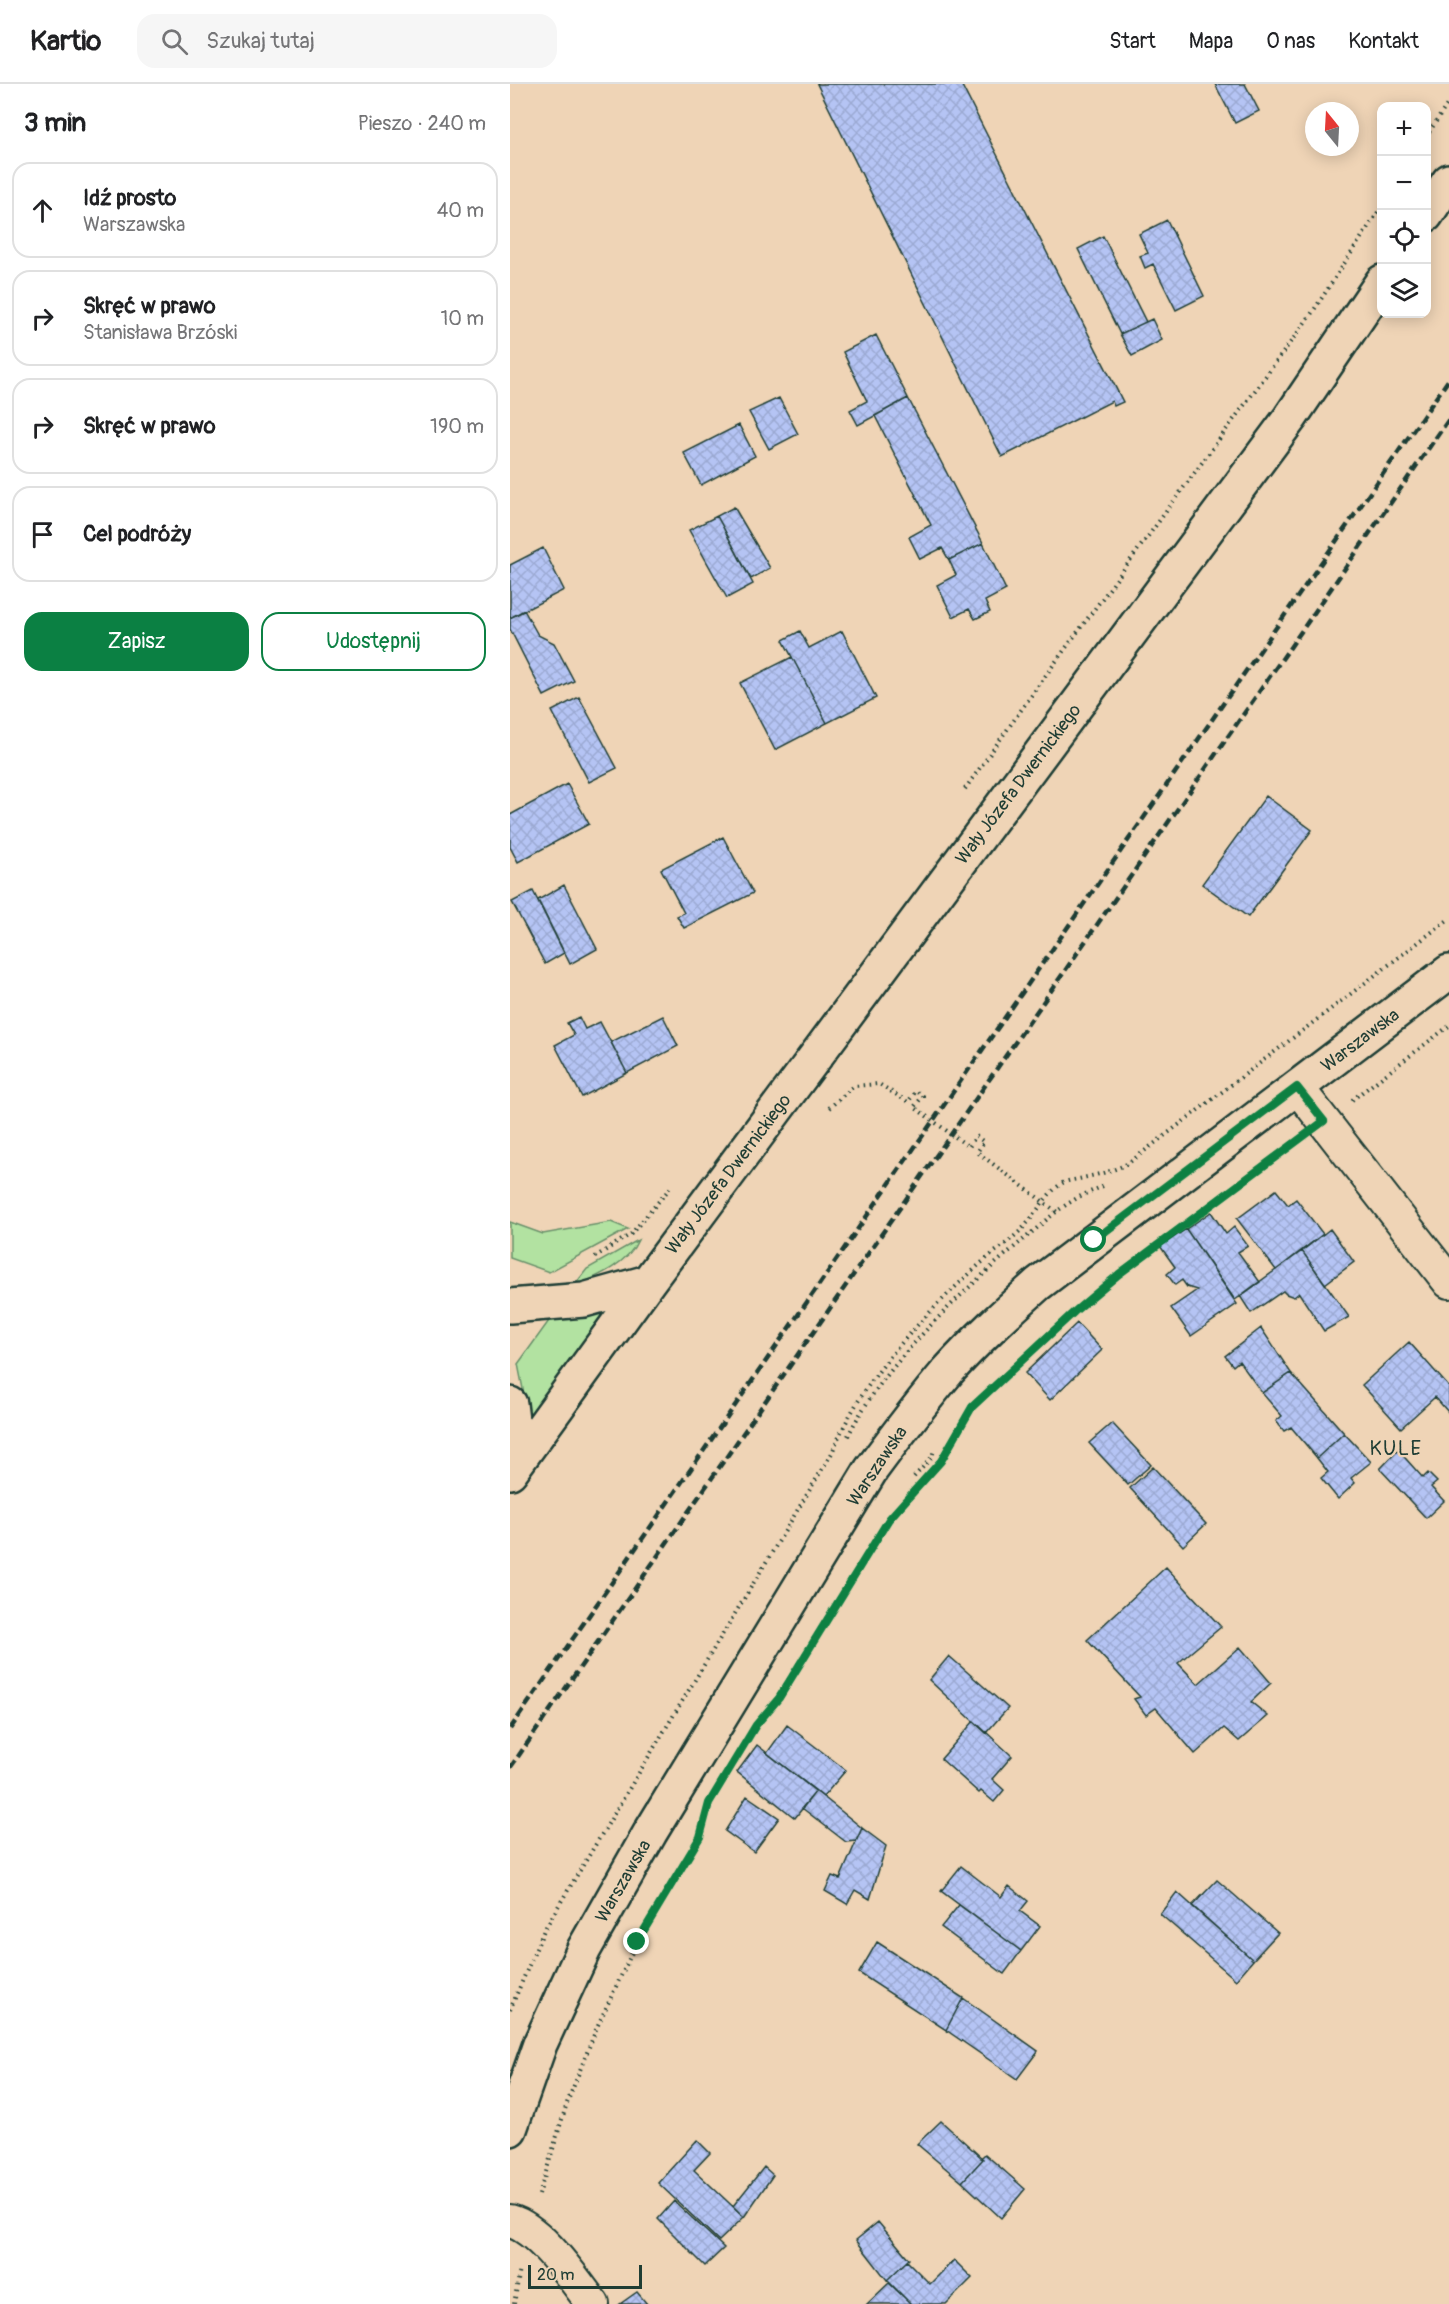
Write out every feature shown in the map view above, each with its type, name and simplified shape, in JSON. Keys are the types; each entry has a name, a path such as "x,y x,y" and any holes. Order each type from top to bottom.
{"street":[{"path":"1429,210 1449,181"},
{"name":"Wały Józefa Dwernickiego","path":"514,1467 648,1282 1290,418 1377,289"},
{"name":"Warszawska","path":"510,2129 540,2044 584,1949 650,1833 871,1470 908,1420 984,1333 1038,1284 1449,972"},
{"path":"1297,1087 1449,1282"},
{"path":"510,1306 584,1300 648,1282"},
{"path":"510,1404 514,1467"},
{"path":"519,2226 555,2254 593,2304"}],"path":[{"path":"1431,129 1449,102"},
{"path":"964,791 1053,665 1312,313 1379,210"},
{"path":"772,1707 889,1519 941,1461 972,1407 1074,1312 1119,1274 1449,1026"},
{"path":"829,1108 854,1086 879,1084 908,1102 916,1090 923,1096 914,1107 969,1147 976,1136 984,1142 977,1152 1057,1212 988,1270 941,1315 874,1395 854,1425"},
{"path":"592,1259 631,1234 676,1180"},
{"path":"514,2304 519,2226 597,2027 637,1942 700,1837 709,1803"}],"green space":[{"path":"510,1222 543,1234 611,1222 628,1229 549,1272 510,1258"},
{"path":"638,1240 619,1263 573,1287 587,1269"},
{"path":"611,1303 524,1425 523,1389 518,1364 551,1318 582,1315"}],"building":[{"path":"817,84 961,84 1123,402 1114,406 1112,401 1002,457"},
{"path":"1215,84 1245,84 1259,111 1235,123"},
{"path":"1167,220 1204,296 1176,310 1153,264 1145,268 1140,256 1148,253 1139,234"},
{"path":"1103,236 1146,322 1120,334 1078,249"},
{"path":"1152,319 1162,340 1132,356 1120,334"},
{"path":"876,335 908,398 858,425 850,410 867,401 843,352"},
{"path":"779,398 798,434 769,449 749,412"},
{"path":"908,398 983,543 949,560 942,548 920,559 909,537 931,525 875,416"},
{"path":"739,425 755,456 701,485 684,453"},
{"path":"734,507 770,568 751,579 717,516"},
{"path":"717,516 753,584 727,598 689,530"},
{"path":"983,543 1006,590 985,601 990,612 975,619 969,609 953,617 937,585 956,575 949,560"},
{"path":"543,548 564,590 510,618 510,565"},
{"path":"524,610 538,635 554,643 574,681 544,696 510,629 510,618"},
{"path":"800,631 809,648 842,631 876,698 827,723 783,640"},
{"path":"792,657 827,723 775,750 740,683"},
{"path":"579,697 617,768 589,782 552,711"},
{"path":"567,784 589,824 518,862 510,847 510,815"},
{"path":"1266,796 1312,830 1248,917 1202,884"},
{"path":"723,837 753,893 684,928 677,916 684,913 661,869"},
{"path":"564,885 597,949 570,964 538,900"},
{"path":"533,891 564,953 545,964 512,902"},
{"path":"663,1016 678,1046 627,1073 611,1042"},
{"path":"579,1017 585,1029 600,1022 627,1073 582,1097 555,1045 574,1035 567,1023"},
{"path":"1276,1190 1288,1205 1296,1199 1323,1234 1276,1270 1237,1219"},
{"path":"1211,1212 1226,1234 1234,1227 1248,1246 1238,1252 1260,1282 1235,1300 1186,1229"},
{"path":"1186,1229 1237,1304 1191,1336 1171,1308 1197,1290 1187,1287 1182,1280 1175,1285 1167,1274 1175,1267 1160,1246"},
{"path":"1330,1229 1354,1262 1325,1284 1302,1251"},
{"path":"1302,1251 1349,1317 1324,1331 1299,1293 1294,1297 1283,1291 1251,1313 1240,1296"},
{"path":"1077,1323 1102,1350 1050,1400 1025,1373"},
{"path":"1261,1328 1291,1373 1262,1393 1239,1361 1233,1366 1225,1356"},
{"path":"1409,1342 1449,1387 1449,1413 1435,1397 1401,1428 1362,1385"},
{"path":"1291,1373 1344,1433 1317,1458 1291,1427 1284,1431 1276,1421 1282,1416 1262,1393"},
{"path":"1112,1423 1151,1465 1128,1485 1089,1443"},
{"path":"1344,1433 1371,1462 1351,1478 1355,1483 1338,1499 1321,1478 1328,1472 1317,1458"},
{"path":"1398,1450 1423,1478 1428,1473 1437,1482 1431,1487 1444,1501 1426,1518 1380,1469"},
{"path":"1153,1467 1206,1524 1183,1546 1130,1488"},
{"path":"1166,1567 1221,1627 1178,1663 1198,1684 1240,1647 1271,1683 1251,1702 1268,1716 1239,1741 1224,1728 1195,1754 1156,1708 1146,1715 1134,1699 1140,1697 1087,1640"},
{"path":"949,1656 1008,1708 986,1733 929,1680"},
{"path":"974,1721 1012,1756 992,1779 1004,1790 994,1802 981,1791 979,1793 941,1759"},
{"path":"787,1725 846,1770 823,1797 767,1753"},
{"path":"757,1745 816,1791 795,1818 737,1772"},
{"path":"816,1791 862,1828 856,1841 846,1842 802,1808"},
{"path":"747,1796 779,1818 754,1852 725,1831"},
{"path":"862,1828 886,1846 870,1899 855,1890 847,1904 825,1891 832,1876 840,1879"},
{"path":"961,1866 1001,1897 1009,1886 1028,1901 1020,1911 1040,1926 1021,1951 941,1891"},
{"path":"1217,1880 1278,1933 1253,1960 1192,1906"},
{"path":"1177,1892 1253,1960 1236,1980 1160,1914"},
{"path":"959,1905 1021,1951 1004,1974 941,1927"},
{"path":"877,1942 963,1998 946,2030 859,1973"},
{"path":"963,1998 1038,2051 1017,2079 946,2030"},
{"path":"941,2121 983,2159 962,2182 917,2144"},
{"path":"697,2140 710,2153 694,2170 744,2217 719,2241 658,2183"},
{"path":"985,2154 1025,2189 1001,2218 962,2182"},
{"path":"764,2167 773,2175 744,2217 733,2206"},
{"path":"674,2201 724,2248 705,2266 658,2219"},
{"path":"878,2222 909,2259 887,2280 856,2240"},
{"path":"954,2260 972,2278 946,2304 911,2304 887,2280 907,2261 930,2284"},
{"path":"889,2283 911,2304 867,2304"},
{"path":"637,2292 647,2304 620,2304"}],"railway":[{"path":"510,1729 1449,379"},
{"path":"510,1768 1449,419"}],"district":[{"name":"KULE","path":"1396,1448"}],"route":[{"path":"637,1942 700,1837 709,1803 756,1725 779,1698 889,1519 941,1461 972,1407 1074,1312 1119,1274 1324,1121 1297,1087 1094,1240"}]}
